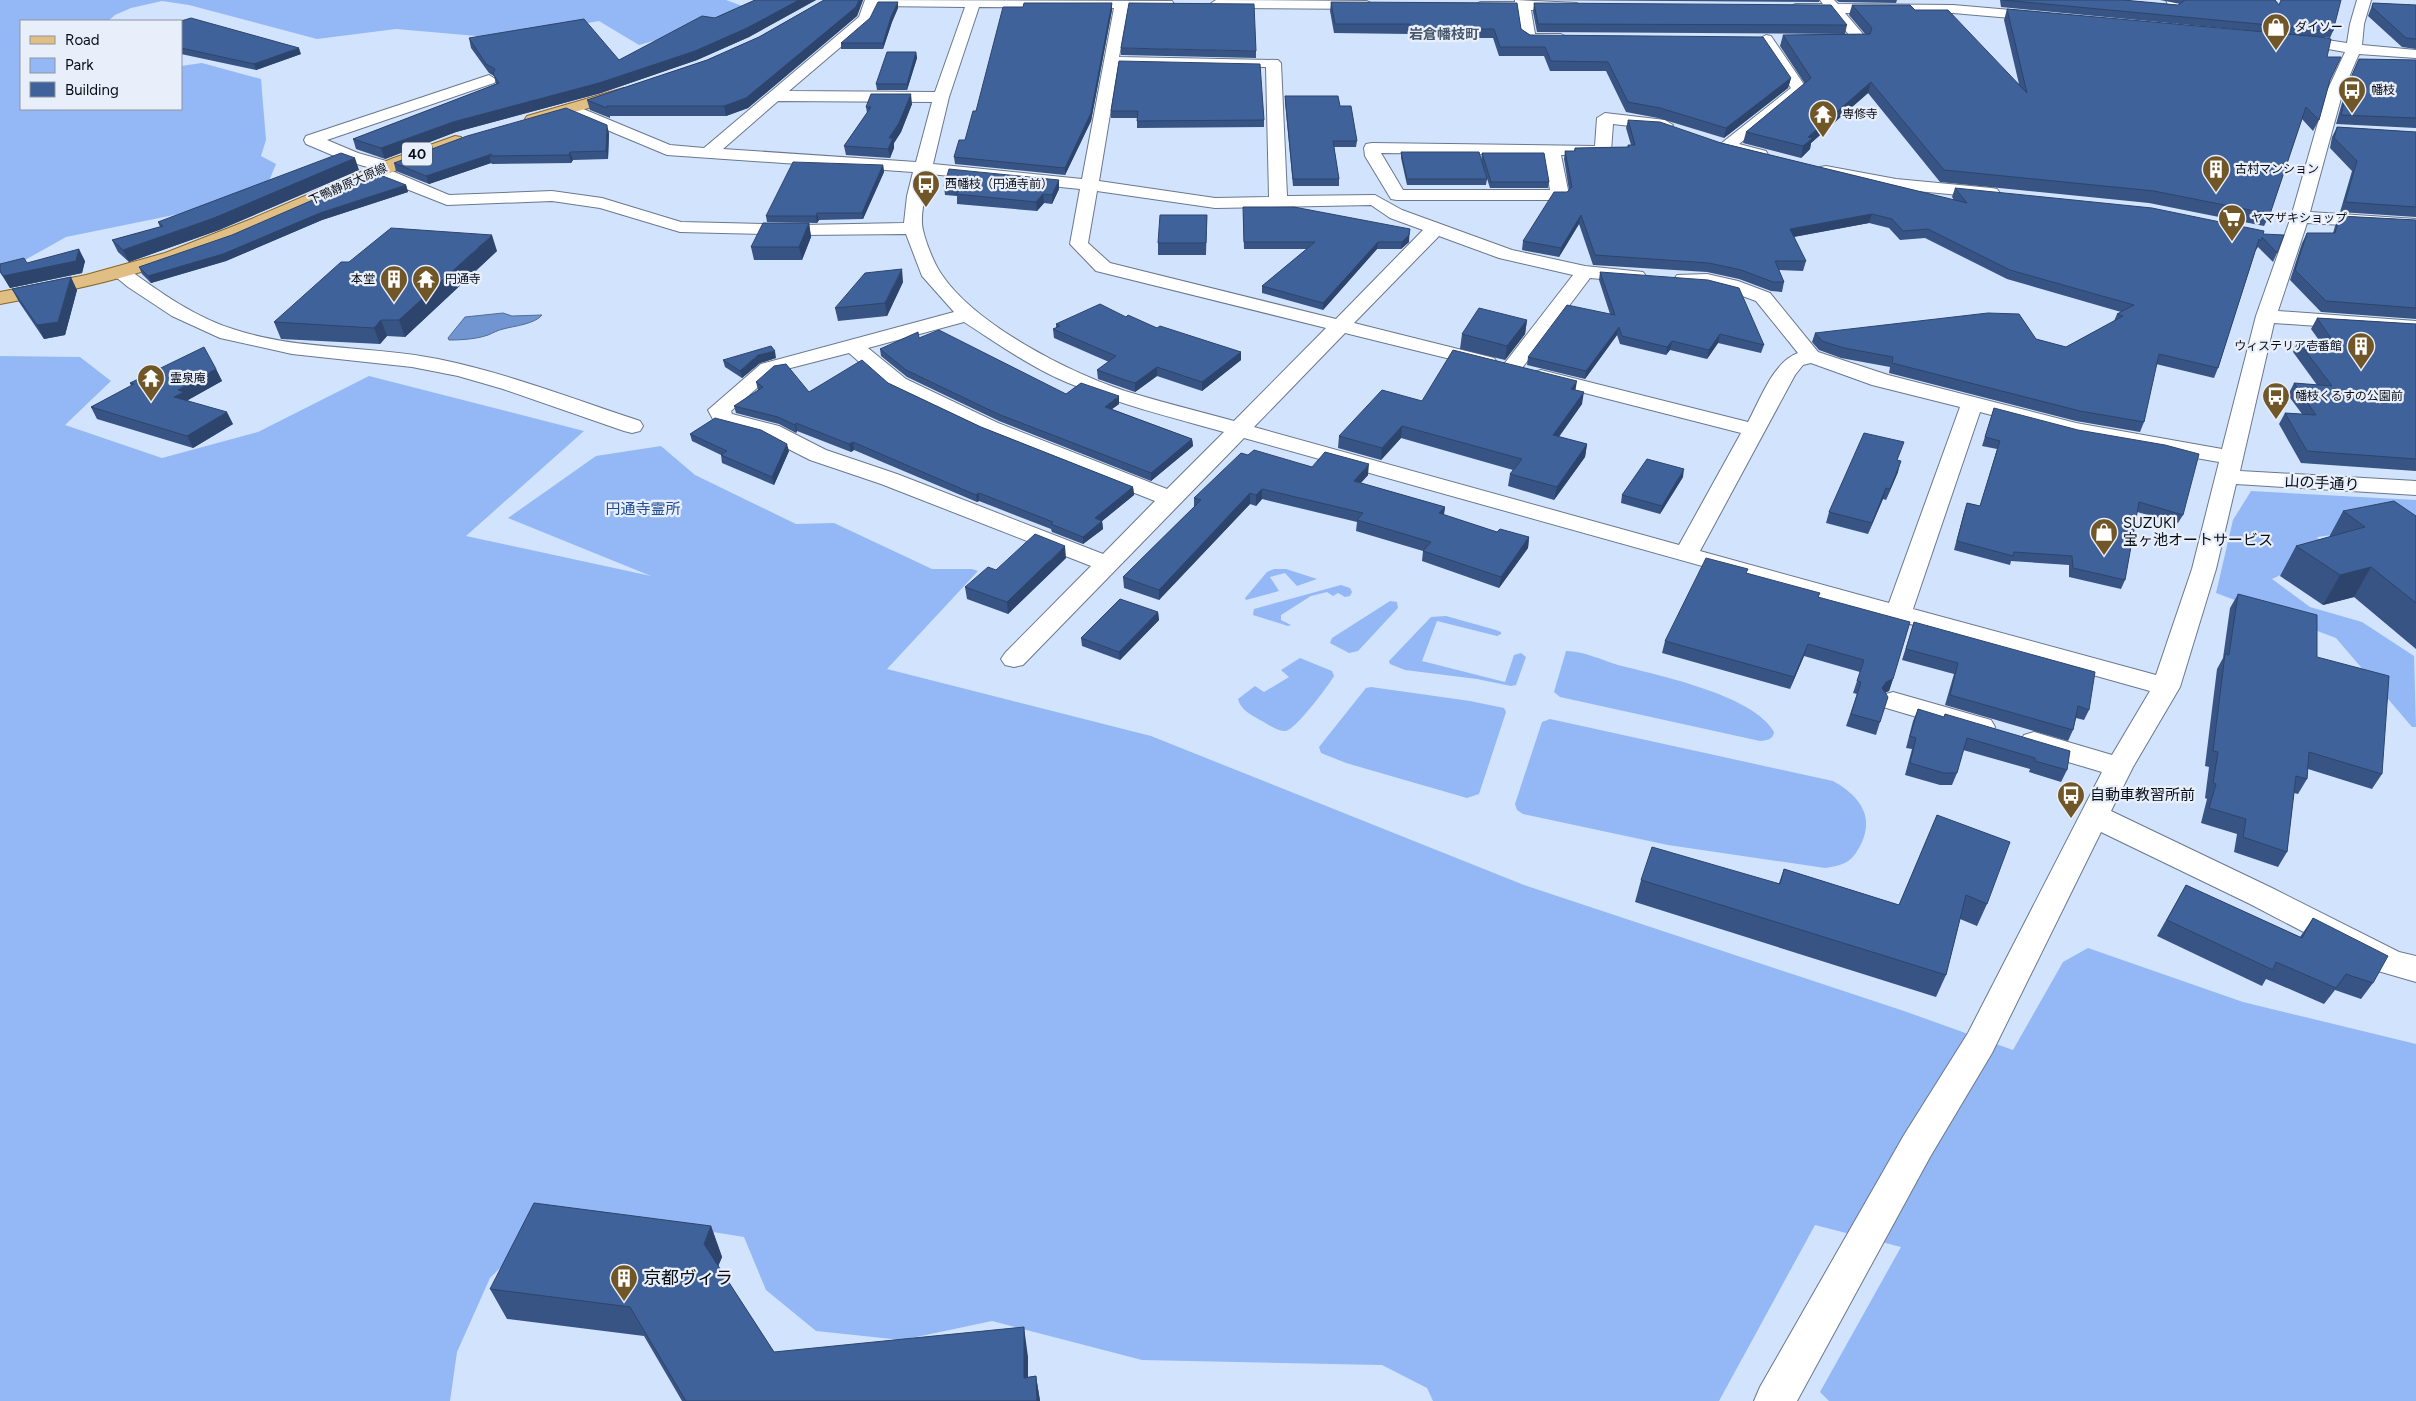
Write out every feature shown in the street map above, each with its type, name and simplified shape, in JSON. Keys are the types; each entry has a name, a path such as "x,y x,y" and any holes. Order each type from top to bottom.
{"main road":[{"path":"517,124 641,87"},
{"name":"下鴨静原大原線","path":"0,298 121,273 227,236 406,158 472,136"}],"street":[{"path":"2030,0 2032,16"},
{"path":"1775,1401 1917,1146 1980,1044 2119,767 2166,687 2204,569 2284,238 2300,217 2332,130 2335,91 2354,49 2357,24 2364,0"},
{"path":"709,152 864,19 871,1 1179,4"},
{"path":"973,1 941,97 925,168 916,196 913,228 932,276 967,315 1025,352 1072,377 1117,395 1686,555 2166,687"},
{"path":"1122,2 1088,185 1080,244 1103,267 1754,430"},
{"path":"1208,4 1344,2 1380,5"},
{"path":"1466,6 1523,3 1591,7"},
{"path":"1523,3 1529,38 1579,38"},
{"path":"2156,4 2174,3 2185,30"},
{"path":"1813,40 1861,40 1830,4"},
{"path":"1785,8 1830,4 1954,9 2060,18"},
{"path":"2166,28 2204,31"},
{"path":"2279,38 2317,42 2354,49 2416,54"},
{"path":"1726,146 1799,89 1761,39 1785,39"},
{"path":"1111,61 1273,63 1278,202"},
{"path":"489,80 312,140 382,169 447,200 552,196 602,202 680,227 802,230 913,228"},
{"path":"774,96 941,97"},
{"path":"570,109 667,150 925,168 1088,185 1215,203 1375,200 1397,196 1560,195 1550,150"},
{"path":"1397,196 1373,156 1372,148 1603,151 1605,118 1662,124 1680,130"},
{"path":"1707,140 1773,158"},
{"path":"1810,168 1896,184 2009,194"},
{"path":"1375,200 1396,214 1434,230 1506,254 1585,272 1707,280 1731,285 1763,298 1811,356 1796,361 1786,373 1686,555"},
{"path":"2300,217 2416,224"},
{"path":"1014,659 1434,230"},
{"path":"1512,368 1585,272"},
{"path":"121,273 156,298 180,312 244,339 288,347 374,355 437,365 473,374 632,426"},
{"path":"967,315 768,368 719,410 723,418 771,431 818,456 889,479 1107,564"},
{"path":"2266,316 2416,327"},
{"path":"853,346 898,384 973,420 1171,499"},
{"name":"山の手通り","path":"1811,356 1880,380 1972,405 2230,467 2416,488"},
{"path":"1898,614 1972,405"},
{"path":"1893,701 2119,767"},
{"path":"2095,816 2261,896 2390,962 2416,969"}],"green space":[{"path":"0,0 726,0 756,11 639,45 599,21 500,38 396,29 317,39 189,5 162,1 131,8 115,15 109,20 20,20 20,110 182,110 182,66 202,63 261,79 266,140 261,156 276,164 267,186 218,206 66,237 0,274"},
{"name":"円通寺霊所","path":"0,356 80,357 111,381 65,425 162,458 258,432 369,376 584,431 466,536 651,576 508,518 596,456 661,446 695,475 796,524 834,523 932,569 972,569 978,571 887,669 1151,736 1524,885 1904,1011 2013,1050 2063,962 2088,948 2243,1002 2416,1044 2416,1401 1829,1401 1820,1392 1901,1247 1815,1225 1719,1401 1433,1401 1427,1388 1382,1365 1142,1360 992,1321 902,1340 816,1331 766,1290 744,1237 676,1226 547,1221 490,1278 457,1352 450,1401 0,1401"},
{"path":"2251,491 2416,500 2416,528 2403,526 2317,537 2327,553 2272,579 2310,607 2362,622 2414,656 2416,727 2412,727 2336,638 2216,593 2233,520"},
{"path":"1274,569 1286,569 1317,579 1297,586 1285,573 1270,577 1279,591 1246,600 1245,598 1267,572"},
{"path":"1341,585 1350,588 1352,592 1350,596 1345,597 1338,593 1333,596 1327,592 1311,596 1281,615 1281,620 1291,625 1288,626 1253,615 1254,609"},
{"path":"1390,601 1397,602 1398,608 1358,651 1349,653 1330,643 1332,638"},
{"path":"1446,616 1496,630 1501,632 1501,634 1497,636 1437,621 1422,661 1505,682 1514,655 1521,653 1526,657 1516,685 1511,686 1477,679 1405,670 1390,664 1389,661 1431,617"},
{"path":"1566,651 1586,654 1618,665 1703,688 1726,697 1747,707 1763,719 1774,732 1773,735 1769,739 1760,741 1560,697 1554,692"},
{"path":"1300,658 1332,671 1334,676 1319,698 1296,724 1285,731 1279,730 1243,709 1238,699 1255,686 1264,692 1289,677 1281,670"},
{"path":"1371,687 1470,701 1504,708 1506,712 1479,794 1467,798 1346,763 1321,753 1319,747 1366,688"},
{"path":"1550,719 1833,781 1857,799 1862,807 1866,824 1865,834 1851,859 1838,866 1825,868 1668,845 1523,814 1517,810 1515,804 1542,722"}],"shaded area":[{"path":"503,313 512,316 542,315 529,323 501,329 484,336 459,340 449,340 448,338 465,317"}],"building":[{"path":"755,0 799,0 747,28 695,51 599,83 453,122 381,148 353,139 499,83 493,74 495,69 486,64 469,38 584,19 619,60 702,16 715,18"},
{"path":"824,0 859,0 856,7 746,98 724,106 607,106 607,108 587,100 707,60 759,37"},
{"path":"2003,0 2123,0 2178,5 2185,0 2275,0 2279,5 2281,0 2341,0 2333,31"},
{"path":"878,2 898,2 883,43 841,43 870,18"},
{"path":"1331,2 1517,3 1521,29 1530,35 1763,37 1791,78 1726,128 1660,108 1628,102 1608,62 1551,61 1545,47 1500,47 1494,29 1411,28 1410,24 1335,24"},
{"path":"1024,3 1112,3 1091,113 1065,168 954,157 959,140 965,140 973,111 976,111 1003,7 1023,7"},
{"path":"1129,3 1254,4 1256,51 1121,48"},
{"path":"1534,3 1831,5 1847,25 1538,24"},
{"path":"2373,3 2416,5 2416,39 2406,38 2372,7"},
{"path":"1852,5 1910,5 1915,10 1948,10 2027,93 2007,9 2321,37 2331,39 2327,57 2341,57 2330,80 2319,120 2306,107 2270,214 2154,191 1944,170 1871,82 1808,137 1813,138 1803,146 1746,132 1811,78 1783,35 1870,34 1872,28"},
{"path":"191,18 299,48 254,64 182,48 182,21"},
{"path":"887,52 916,52 907,84 876,84"},
{"path":"2359,59 2416,60 2416,118 2341,115 2349,82"},
{"path":"1119,61 1260,64 1264,120 1137,121 1138,111 1111,111"},
{"path":"871,94 911,94 899,123 889,138 893,138 888,149 844,146 871,107 866,107"},
{"path":"1285,96 1338,96 1340,106 1351,106 1357,141 1333,141 1339,179 1293,179"},
{"path":"566,108 607,125 606,151 570,152 569,155 489,156 492,154 426,176 394,163 467,136"},
{"path":"1628,120 1660,122 1721,143 1967,203 1955,188 2152,208 2264,231 2263,234 2284,235 2277,253 2262,237 2261,241 2259,239 2218,368 2159,354 2144,422 2080,411 1892,363 1893,357 1844,348 1822,341 1815,333 1988,313 2019,314 2036,339 2066,347 2123,316 2117,314 2134,305 2010,270 1928,229 1903,231 1892,219 1872,214 1790,229 1806,261 1775,261 1784,282 1773,282 1741,270 1709,263 1595,255 1581,215 1561,248 1523,241 1554,192 1567,192 1572,187 1565,151 1575,151 1575,148 1629,147 1628,145 1635,145"},
{"path":"2337,127 2416,132 2416,207 2345,202 2357,161 2334,138"},
{"path":"1401,152 1479,152 1487,179 1407,179"},
{"path":"341,153 355,158 214,218 123,250 112,240 163,226 158,222"},
{"path":"1482,153 1544,153 1549,182 1491,182"},
{"path":"793,162 883,165 862,213 817,213 816,216 766,216"},
{"path":"949,169 1059,180 1052,195 1043,194 1036,202 956,194 962,187 944,186"},
{"path":"375,173 406,185 320,213 223,254 148,276 139,267 232,235"},
{"path":"1243,207 1294,207 1410,229 1409,235 1402,242 1378,242 1323,303 1262,286 1315,242 1244,242"},
{"path":"1160,215 1207,215 1206,243 1158,243"},
{"path":"2340,216 2416,220 2416,308 2326,301 2295,270 2307,233 2335,233"},
{"path":"763,223 809,223 799,247 751,247"},
{"path":"391,228 492,235 399,320 381,320 374,328 274,322 341,262 349,262"},
{"path":"79,249 76,261 3,276 0,271 0,264 24,258 27,263"},
{"path":"902,269 885,303 835,308 865,273"},
{"path":"1600,272 1708,280 1739,288 1764,345 1720,334 1709,350 1672,341 1667,347 1622,336 1619,327 1586,371 1528,357 1567,305 1615,315"},
{"path":"71,277 58,322 37,325 12,289"},
{"path":"1100,304 1126,317 1128,315 1157,328 1160,326 1241,352 1202,382 1157,367 1135,383 1125,380 1097,370 1116,356 1053,329 1060,326 1056,324"},
{"path":"1479,308 1527,320 1507,346 1462,334"},
{"path":"2317,318 2416,324 2416,459 2307,451 2285,413 2316,415 2294,383 2332,386 2298,341 2335,344"},
{"path":"939,330 1066,394 1081,383 1119,396 1105,407 1192,439 1151,473 998,414 906,370 880,349 918,332 919,338"},
{"path":"771,346 775,351 758,355 740,371 723,360"},
{"path":"204,347 216,369 178,390 184,392 174,397 227,412 187,436 91,407 134,384 130,383"},
{"path":"1453,350 1577,381 1571,389 1584,392 1553,435 1587,444 1557,487 1510,474 1522,459 1402,426 1382,448 1339,436 1382,390 1422,401"},
{"path":"862,360 888,383 981,427 1133,487 1095,518 1102,521 1083,537 1051,524 1053,522 979,493 976,495 853,442 849,444 778,417 734,406 763,387 756,382 774,366 786,364 809,392"},
{"path":"1994,408 2078,430 2165,445 2199,454 2183,515 2139,502 2125,580 2073,568 2072,556 2014,552 2013,556 1957,541 1967,503 1980,506 2000,441 1985,437"},
{"path":"715,418 761,430 787,444 772,477 721,455 727,451 690,434"},
{"path":"1864,433 1904,442 1897,460 1901,461 1890,489 1886,488 1872,523 1829,512"},
{"path":"1254,450 1312,467 1325,452 1369,464 1354,481 1445,507 1439,513 1497,532 1500,529 1529,537 1501,577 1423,551 1431,542 1357,520 1363,513 1262,489 1256,495 1250,493 1159,590 1123,577 1201,500 1194,498 1241,453 1248,455"},
{"path":"1647,459 1684,469 1662,506 1622,495"},
{"path":"2394,501 2416,516 2416,603 2371,567 2340,575 2296,546 2365,527 2343,511"},
{"path":"1035,534 1065,546 1007,602 965,587 988,567 996,570"},
{"path":"1706,558 1748,569 1746,573 1820,593 1818,597 1910,622 1893,679 1886,682 1882,688 1888,697 1880,722 1851,714 1861,682 1857,681 1864,660 1808,644 1794,677 1665,641"},
{"path":"2238,594 2317,615 2317,657 2389,676 2382,774 2309,752 2307,779 2296,776 2287,852 2243,837 2246,819 2209,808 2216,784 2213,783 2218,752 2213,751 2225,654 2229,655"},
{"path":"1120,599 1158,612 1119,652 1081,638"},
{"path":"1914,622 2095,672 2089,710 2078,706 2073,730 1950,695 1958,663 1906,649"},
{"path":"1918,709 1944,717 1945,714 2070,751 2067,770 2035,761 2035,758 1967,738 1957,773 1944,773 1910,763 1916,738 1910,736"},
{"path":"1937,815 2010,842 1987,904 1966,895 1946,975 1641,880 1652,847 1780,884 1784,869 1899,905"},
{"path":"2186,885 2302,938 2313,918 2388,956 2373,983 2346,974 2336,988 2276,962 2273,970 2167,920"},
{"name":"京都ヴィラ","path":"534,1203 711,1226 704,1244 774,1352 1024,1327 1024,1378 1036,1376 1037,1401 686,1401 630,1307 490,1289"}],"place":[{"name":"ダイソー","path":"2276,51"},
{"name":"幡枝","path":"2352,114"},
{"name":"専修寺","path":"1823,138"},
{"name":"古村マンション","path":"2216,193"},
{"name":"西幡枝（円通寺前）","path":"926,208"},
{"name":"ヤマザキショップ","path":"2232,242"},
{"name":"本堂","path":"394,303"},
{"name":"円通寺","path":"426,303"},
{"name":"ウィステリア壱番館","path":"2361,370"},
{"name":"霊泉庵","path":"151,402"},
{"name":"幡枝くるすの公園前","path":"2276,420"},
{"name":"SUZUKI 宝ヶ池オートサービス","path":"2104,556"},
{"name":"自動車教習所前","path":"2071,819"},
{"name":"京都ヴィラ","path":"624,1302"}],"district":[{"name":"岩倉幡枝町","path":"1444,34"}]}
